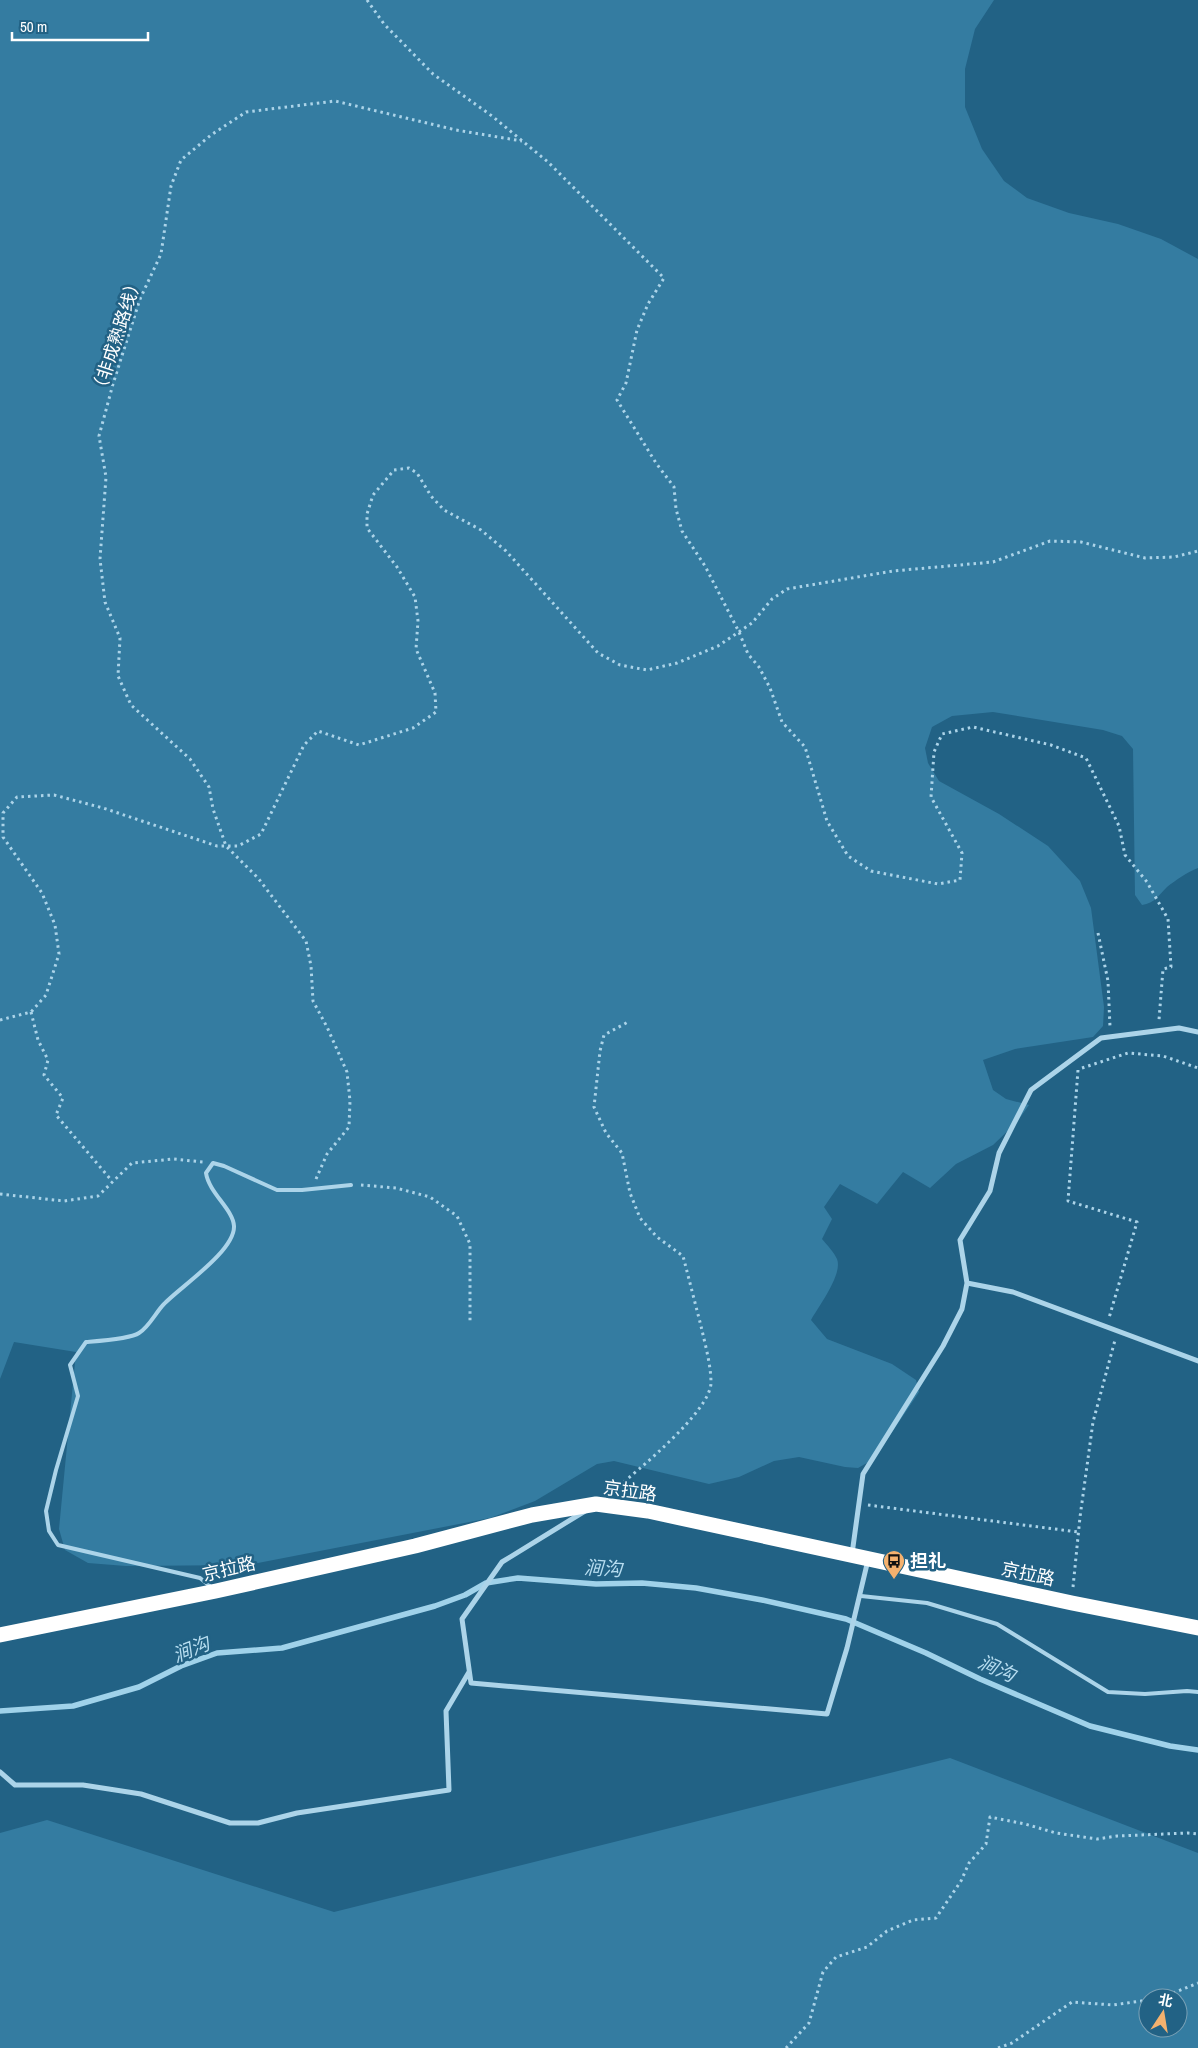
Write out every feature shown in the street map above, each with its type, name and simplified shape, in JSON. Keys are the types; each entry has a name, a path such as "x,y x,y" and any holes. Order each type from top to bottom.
{"highway":[{"name":"京拉路","path":"0,1636 216,1591 415,1546 532,1515 596,1504 648,1511 1072,1603 1198,1628"}],"street":[{"path":"852,1554 864,1474 943,1346 962,1309 967,1283 960,1240 990,1192 999,1153 1030,1090 1101,1038 1179,1028 1198,1032"},
{"path":"967,1283 1014,1292 1198,1361"},
{"path":"596,1504 502,1562 462,1619 471,1683 827,1714 861,1596 868,1558"},
{"path":"0,1772 16,1786 83,1785 141,1794 230,1823 258,1824 297,1813 449,1790 446,1711 470,1672"}],"lane":[{"path":"216,1591 200,1578 58,1545 49,1531 46,1512 56,1470 78,1396 70,1365 86,1342 116,1339 139,1333 164,1303 218,1257 231,1239 234,1226 228,1212 208,1183 206,1173 213,1163 232,1169 277,1190 351,1185"},
{"path":"861,1596 927,1603 997,1624 1108,1692 1145,1694 1198,1692"}],"path":[{"path":"366,0 384,24 433,74 492,116 548,162 664,278 648,304 637,330 626,383 617,400 656,463 674,487 676,509 682,531 705,566 739,632 748,654 759,667 770,688 782,722 804,747 827,821 848,856 871,871 938,884 960,880 962,853 931,797 934,752 942,734 973,727 1051,745 1086,758 1119,826 1125,855 1147,882 1168,919 1171,967 1163,969 1158,1031"},
{"name":"（非成熟路线）","path":"226,846 213,809 209,787 190,759 131,705 118,676 120,638 105,602 100,559 106,477 99,436 140,299 161,254 171,186 181,160 211,135 246,112 336,102 456,130 523,142"},
{"path":"0,1020 31,1012 46,996 58,954 55,925 42,893 3,837 3,813 17,797 54,795 103,808 217,846 238,846 261,834 304,745 318,731 359,745 413,728 436,712 435,693 416,649 418,621 415,597 397,567 367,528 367,514 372,495 394,470 408,468 417,473 431,496 444,510 481,530 506,551 598,653 620,666 647,670 677,663 718,646 752,623 772,599 787,589 893,571 993,562 1050,541 1081,542 1145,558 1174,557 1198,551"},
{"path":"226,846 258,878 306,941 312,966 313,1001 347,1072 350,1101 349,1127 327,1154 312,1189"},
{"path":"1098,933 1108,981 1110,1037"},
{"path":"31,1012 38,1040 48,1060 44,1075 63,1098 56,1115 112,1181"},
{"path":"596,1504 651,1458 684,1426 700,1408 711,1385 706,1348 683,1256 657,1237 640,1218 630,1193 622,1153 606,1133 594,1107 600,1051 604,1035 628,1022"},
{"path":"1069,1072 1128,1052 1163,1056 1198,1068"},
{"path":"1078,1069 1068,1201 1137,1222 1106,1327"},
{"path":"0,1194 64,1201 98,1196 132,1163 173,1159 213,1163"},
{"path":"351,1185 396,1188 430,1197 458,1216 470,1244 470,1323"},
{"path":"1072,1603 1078,1532 1093,1422 1117,1331"},
{"path":"860,1504 1078,1532"},
{"path":"786,2048 808,2023 823,1972 836,1957 867,1947 887,1931 913,1920 936,1918 961,1881 968,1863 986,1844 990,1817 1025,1824 1056,1834 1097,1839 1126,1835 1188,1832 1198,1834"},
{"path":"1186,1988 1198,1983"},
{"path":"998,2048 1012,2042 1072,2002 1113,2006 1138,2002"}],"shaded area":[{"path":"0,0 994,0 975,29 965,69 965,107 982,149 1004,181 1027,198 1069,213 1118,224 1161,239 1198,259 1198,868 1167,887 1150,903 1142,905 1135,895 1133,749 1122,736 1103,730 993,712 952,716 932,727 925,748 928,763 939,781 999,814 1048,846 1080,881 1091,908 1104,1007 1103,1026 1093,1037 1015,1049 983,1060 993,1090 1006,1099 1029,1105 1017,1122 993,1145 956,1164 930,1188 903,1172 877,1204 840,1184 824,1207 832,1219 822,1239 836,1256 838,1265 834,1281 811,1320 827,1339 892,1364 916,1380 919,1392 874,1459 858,1468 799,1457 774,1461 739,1477 709,1484 614,1461 597,1464 535,1501 490,1518 248,1565 126,1566 88,1563 65,1550 59,1529 76,1352 14,1342 0,1379"},
{"path":"950,1758 1198,1853 1198,2048 0,2048 0,1833 47,1820 334,1912"}],"waterway":[{"name":"涧沟","path":"0,1711 73,1706 139,1687 181,1666 217,1653 282,1648 435,1606 465,1595 486,1583 518,1578 596,1584 642,1583 696,1588 762,1600 846,1619 1090,1726 1170,1746 1198,1750"}],"place":[{"name":"担礼","path":"894,1580"}]}
